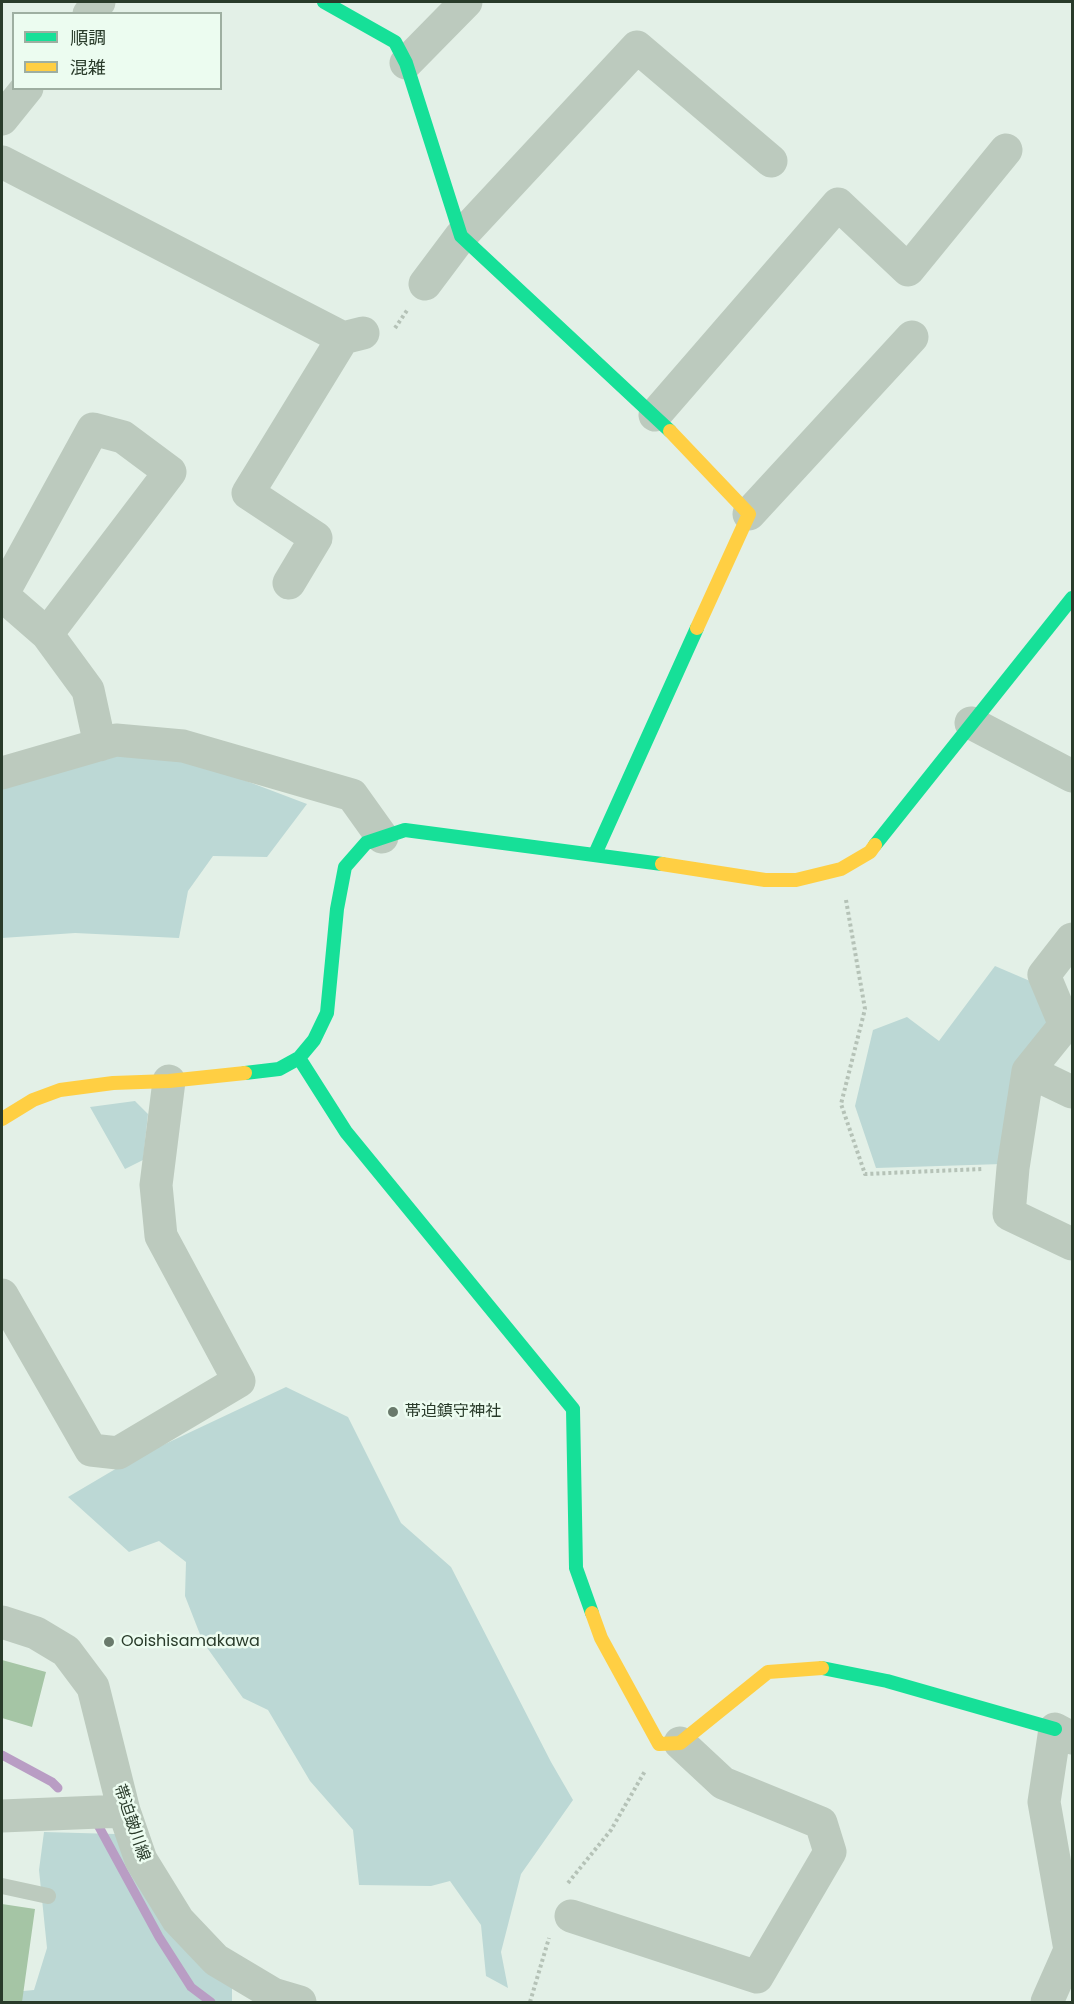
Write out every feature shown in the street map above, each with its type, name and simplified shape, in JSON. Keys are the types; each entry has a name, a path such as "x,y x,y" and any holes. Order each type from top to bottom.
{"street":[{"path":"324,2 395,42 406,63 461,236 655,415 749,514"},
{"path":"406,63 466,2"},
{"path":"425,284 461,236 637,47 771,161"},
{"path":"2,119 25,90"},
{"path":"655,415 838,204 908,270 1006,150"},
{"path":"2,162 353,336 248,493 316,538 289,583"},
{"path":"595,854 749,514 912,337"},
{"path":"47,634 170,472 123,437 93,429 2,595 47,634 88,690 100,745"},
{"path":"2,1119 33,1101 60,1090 113,1083 169,1081 279,1068 299,1058 314,1040 327,1013 337,909 345,867 366,843 405,830 595,854 765,880 796,880 841,869 870,852 970,723 1072,598"},
{"path":"970,723 1072,776"},
{"path":"2,772 116,740 183,746 352,795 382,837"},
{"path":"1072,939 1044,975 1065,1025 1028,1071 1013,1168 1009,1214 1072,1244"},
{"path":"299,1058 346,1131 573,1409 576,1568 601,1638 670,1743 723,1783 821,1823 830,1852 757,1977 561,1914"},
{"path":"1028,1071 1072,1092"},
{"path":"2,1295 91,1450 118,1453 240,1381 161,1236 156,1185 169,1081"},
{"name":"帯迫皷川線","path":"2,1622 36,1633 66,1651 93,1687 124,1812 141,1860 178,1920 216,1960 273,1994 300,2002"},
{"path":"670,1743 768,1672 825,1668 887,1681 1064,1733 1044,1802 1071,1950 1047,2002"},
{"path":"2,1816 124,1812"}],"lane":[{"path":"2,1886 48,1896"}],"path":[{"path":"353,336 395,328 425,284"},
{"path":"841,869 865,1009 841,1104 865,1174 1013,1168"},
{"path":"530,2002 561,1914 639,1784 670,1743"}],"shaded area":[{"path":"162,749 307,804 267,857 213,856 188,891 179,938 75,933 2,938 2,777 65,756"},
{"path":"995,966 1030,981 1050,1023 1002,1164 876,1168 855,1106 873,1030 907,1017 939,1041"},
{"path":"135,1101 148,1114 143,1160 125,1169 90,1107"},
{"path":"286,1387 348,1417 401,1523 451,1567 551,1762 573,1800 521,1874 501,1952 508,1988 486,1976 481,1925 450,1881 431,1886 359,1885 353,1830 310,1781 268,1710 243,1698 203,1642 185,1596 186,1562 159,1541 129,1552 68,1497 129,1461"},
{"path":"44,1832 115,1834 232,1984 232,2002 2,2002 2,1993 34,1990 47,1948 39,1870"}],"building":[{"path":"2,1660 46,1672 32,1727 2,1718"},
{"path":"2,1904 35,1909 22,2002 2,2002"}],"waterway":[{"path":"2,1755 52,1782 58,1788"},
{"path":"98,1825 159,1937 191,1987 211,2002"}],"traffic: fast":[{"path":"324,2 395,42 406,63 461,236 670,431"},
{"path":"875,845 1072,598"},
{"path":"595,854 697,628"},
{"path":"245,1073 279,1069 299,1058 314,1040 327,1013 337,909 345,867 366,843 405,830 662,864"},
{"path":"299,1058 346,1132 573,1409 576,1568 592,1613"},
{"path":"822,1668 887,1681 1055,1729"}],"traffic: slow":[{"path":"670,431 749,514 697,628"},
{"path":"662,864 765,880 796,880 841,869 870,852 875,845"},
{"path":"2,1119 33,1100 60,1090 113,1083 169,1081 245,1073"},
{"path":"592,1613 601,1638 659,1744 680,1743 768,1672 822,1668"}],"place":[{"name":"帯迫鎮守神社","path":"393,1412"},
{"name":"Ooishisamakawa","path":"109,1642"}]}
